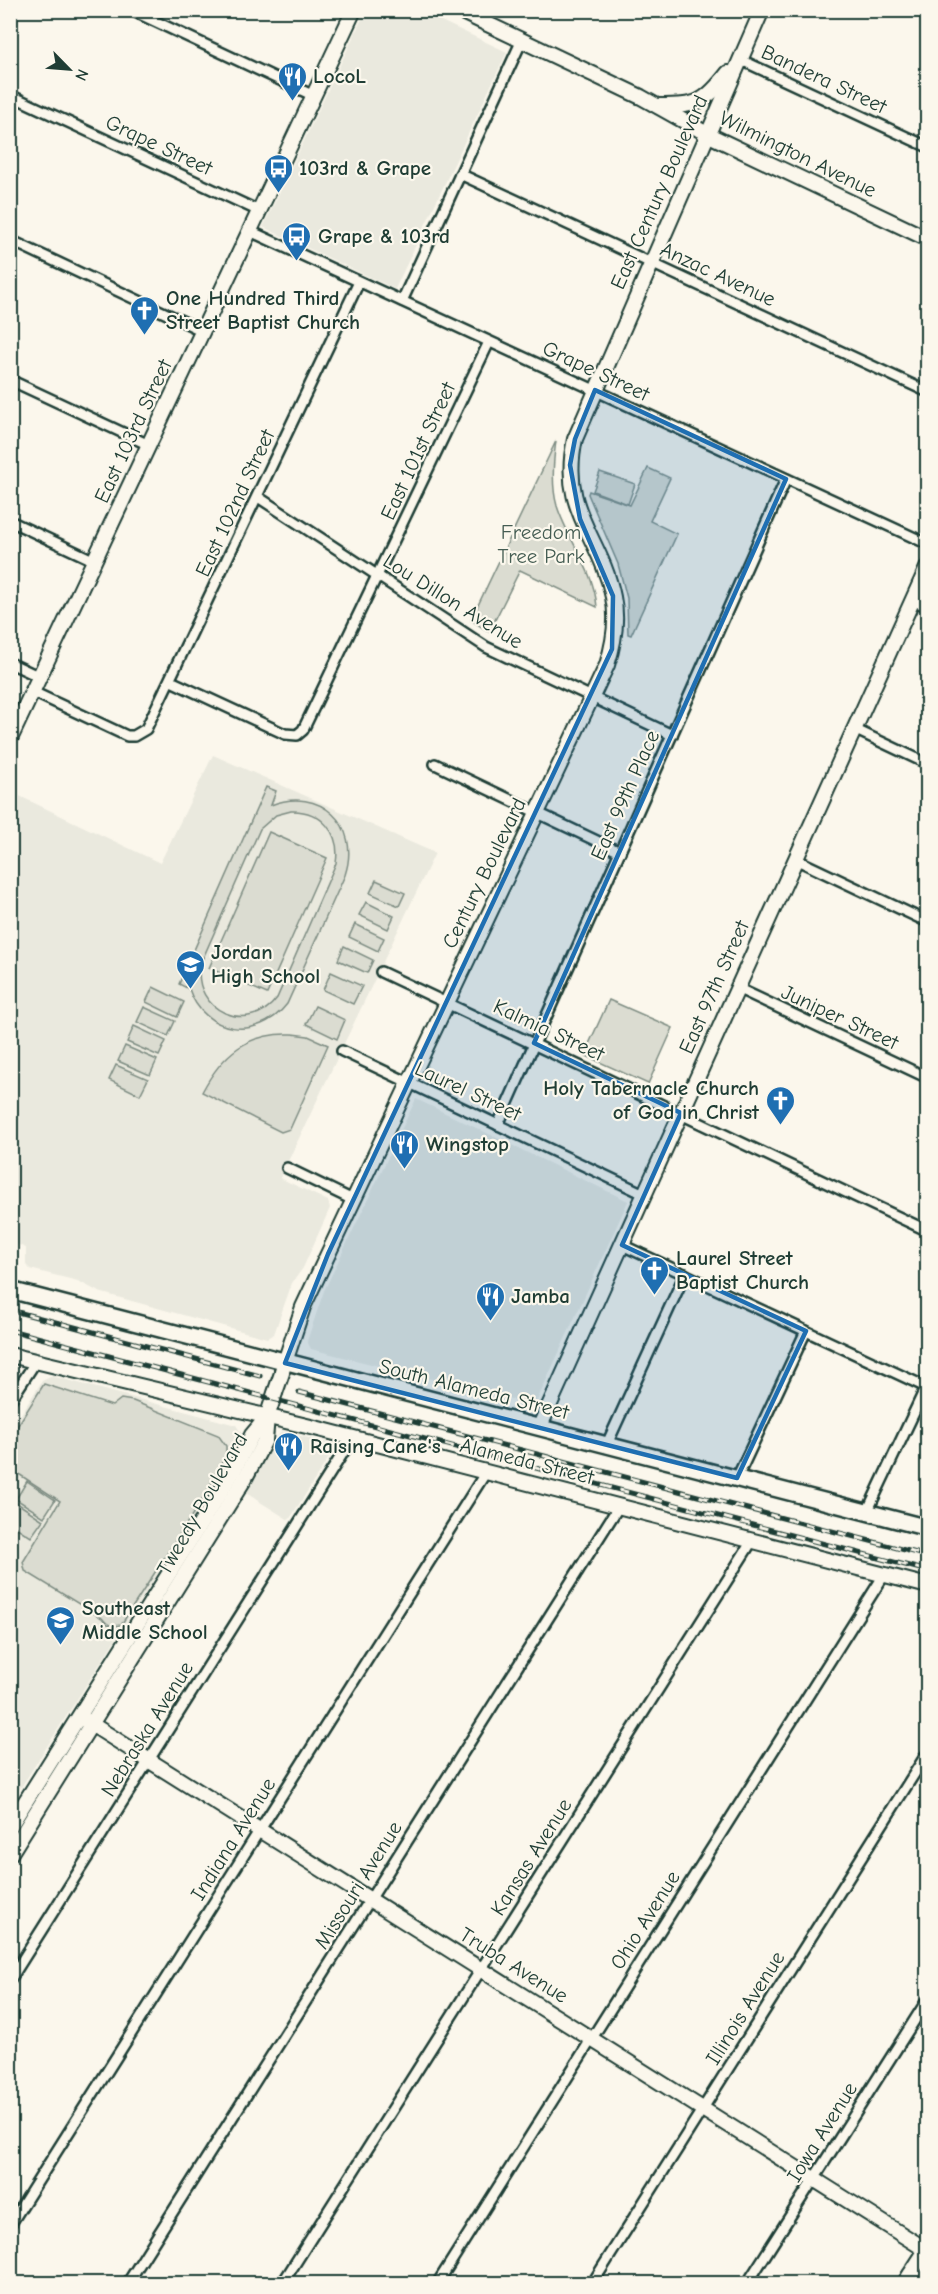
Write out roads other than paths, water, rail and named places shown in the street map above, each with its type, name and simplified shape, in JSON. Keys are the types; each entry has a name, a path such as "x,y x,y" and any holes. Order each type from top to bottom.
{"main road":[{"name":"South Alameda Street","path":"10,1290 283,1368 540,1426 927,1528"}],"street":[{"path":"131,10 314,96"},
{"name":"East 103rd Street","path":"10,739 354,10"},
{"name":"Wilmington Avenue","path":"458,10 658,106 709,135 927,239"},
{"name":"East Century Boulevard","path":"595,390 762,10"},
{"path":"402,301 522,40"},
{"path":"658,106 698,103 716,89 739,59"},
{"name":"Bandera Street","path":"739,59 927,147"},
{"name":"Grape Street","path":"10,95 260,211"},
{"name":"Anzac Avenue","path":"460,174 927,392"},
{"name":"Grape Street","path":"250,231 927,544"},
{"path":"10,240 203,331"},
{"name":"East 102nd Street","path":"33,692 127,736 138,735 146,729 153,720 359,282"},
{"name":"East 101st Street","path":"171,681 285,734 297,735 308,724 489,342"},
{"path":"10,380 149,445"},
{"name":"Century Boulevard","path":"283,1368 303,1307 592,697 612,649 615,615 608,580 580,519 570,465 575,439 595,390"},
{"name":"East 99th Place","path":"498,1125 786,480"},
{"name":"Lou Dillon Avenue","path":"258,497 486,647 672,735"},
{"path":"10,522 95,561"},
{"name":"East 97th Street","path":"540,1426 927,566"},
{"path":"912,600 927,608"},
{"path":"10,663 40,677"},
{"path":"854,729 927,764"},
{"path":"435,764 620,852"},
{"path":"795,859 927,922"},
{"name":"Kalmia Street","path":"381,972 927,1230"},
{"name":"Juniper Street","path":"737,988 927,1078"},
{"name":"Laurel Street","path":"342,1051 644,1194"},
{"path":"287,1168 353,1200"},
{"path":"621,1245 927,1386 867,1512"},
{"path":"607,1444 685,1274"},
{"path":"737,1478 806,1331"},
{"name":"Alameda Street","path":"10,1354 353,1437 927,1586"},
{"path":"10,1401 36,1361"},
{"name":"Tweedy Boulevard","path":"10,1854 245,1478 265,1440 267,1417 283,1368"},
{"name":"Tweedy Boulevard","path":"10,1827 233,1472 252,1435 267,1417"},
{"name":"Nebraska Avenue","path":"10,1980 353,1437"},
{"name":"Indiana Avenue","path":"10,2225 486,1472"},
{"name":"Missouri Avenue","path":"127,2283 619,1506"},
{"name":"Kansas Avenue","path":"282,2283 752,1541"},
{"name":"Ohio Avenue","path":"437,2283 884,1575"},
{"name":"Truba Avenue","path":"80,1717 927,2249"},
{"name":"Illinois Avenue","path":"592,2283 927,1752"},
{"name":"Iowa Avenue","path":"747,2283 927,1999"},
{"path":"907,2279 927,2249"},
{"path":"907,2279 927,2280"}],"railway":[{"path":"10,1310 260,1376"},
{"path":"10,1330 928,1571"},
{"path":"299,1392 928,1556"}],"place":[{"name":"LocoL","path":"292,102"},
{"name":"103rd & Grape","path":"278,194"},
{"name":"Grape & 103rd","path":"297,262"},
{"name":"One Hundred Third Street Baptist Church","path":"145,336"},
{"name":"Jordan High School","path":"190,990"},
{"name":"Holy Tabernacle Church of God in Christ","path":"780,1126"},
{"name":"Wingstop","path":"405,1170"},
{"name":"Laurel Street Baptist Church","path":"655,1296"},
{"name":"Jamba","path":"490,1322"},
{"name":"Raising Cane's","path":"289,1472"},
{"name":"Southeast Middle School","path":"61,1646"}],"park label":[{"name":"Freedom Tree Park","path":"541,544"}]}
